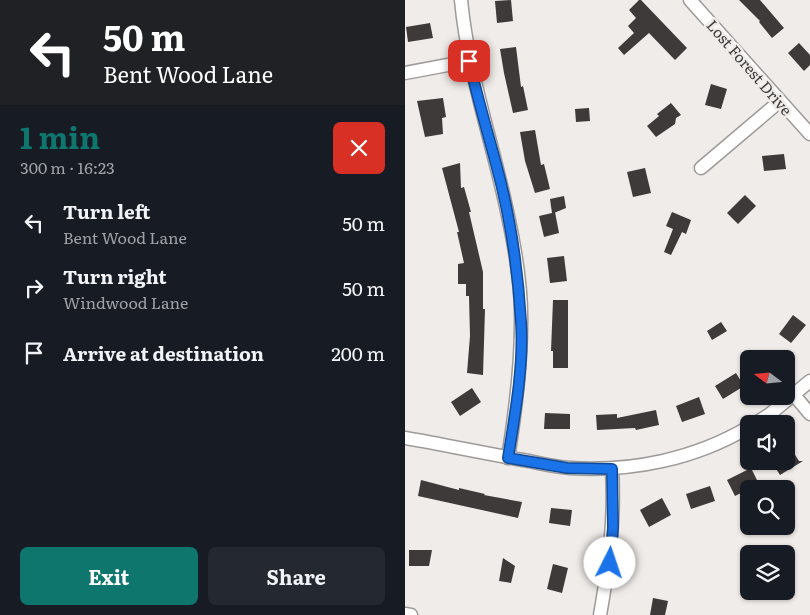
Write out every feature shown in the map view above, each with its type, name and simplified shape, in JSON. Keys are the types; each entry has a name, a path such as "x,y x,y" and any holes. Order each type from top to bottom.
{"street":[{"path":"461,0 469,61 475,89 497,166 508,218 522,323 515,410 508,458"},
{"name":"Lost Forest Drive","path":"690,0 810,134"},
{"path":"405,73 469,61"},
{"path":"701,168 780,101"},
{"path":"795,394 810,381"},
{"path":"795,396 810,414"},
{"path":"766,415 780,405"},
{"path":"405,438 567,468 612,469 646,465 675,458 704,449 740,431"},
{"path":"600,615 610,563 613,528 612,469"},
{"path":"405,614 411,615"}],"building":[{"path":"511,0 513,21 497,23 495,1"},
{"path":"639,0 687,48 675,60 649,33 624,55 618,48 634,33 628,26 636,18 629,10"},
{"path":"739,0 760,0 784,28 772,38 760,21"},
{"path":"430,23 433,38 408,42 406,27"},
{"path":"799,43 810,55 810,65 804,71 788,53"},
{"path":"516,47 521,87 523,86 528,110 513,113 500,49"},
{"path":"711,84 727,89 721,109 705,105"},
{"path":"443,98 446,117 442,118 443,134 425,137 417,101"},
{"path":"671,103 681,115 676,118 675,124 656,137 647,126 659,116 657,114"},
{"path":"589,108 590,121 576,122 575,109"},
{"path":"535,130 541,165 544,164 550,189 535,193 525,161 520,132"},
{"path":"784,154 786,169 764,171 762,156"},
{"path":"460,163 461,188 464,187 471,212 469,212 483,272 483,309 485,309 483,375 467,373 470,336 469,296 466,296 466,284 458,284 458,264 464,263 457,232 459,232 442,168"},
{"path":"645,168 651,193 633,197 627,172"},
{"path":"745,195 756,206 738,224 727,213"},
{"path":"564,196 566,208 555,213 559,233 544,237 539,216 552,213 550,199"},
{"path":"672,212 691,220 686,234 682,232 671,255 664,252 673,229 666,226"},
{"path":"564,256 567,281 550,283 547,258"},
{"path":"553,300 568,300 568,368 553,368 553,351 551,351"},
{"path":"793,315 806,325 791,343 779,334"},
{"path":"721,322 727,331 712,340 707,331"},
{"path":"736,373 740,380 740,388 723,399 715,386"},
{"path":"472,388 481,402 460,416 451,402"},
{"path":"699,397 705,414 682,422 676,406"},
{"path":"656,410 659,425 636,430 635,428 597,430 596,415 617,414 617,418"},
{"path":"545,413 570,414 570,429 544,429"},
{"path":"795,455 799,461 803,461 795,466"},
{"path":"747,470 752,470 757,480 740,480 740,494 735,496 727,480"},
{"path":"777,470 788,470 780,475"},
{"path":"421,480 459,490 459,488 522,502 518,518 418,496"},
{"path":"710,486 715,501 691,509 686,494"},
{"path":"662,498 671,515 649,527 640,510"},
{"path":"551,508 572,510 570,526 549,523"},
{"path":"409,550 432,550 429,566 409,566"},
{"path":"503,558 515,566 511,583 499,581"},
{"path":"553,564 568,568 562,593 547,589"},
{"path":"653,598 668,601 665,615 650,615"}],"route":[{"path":"469,61 497,166 517,270 522,323 515,410 508,458 567,468 612,469 613,528 610,563"}]}
